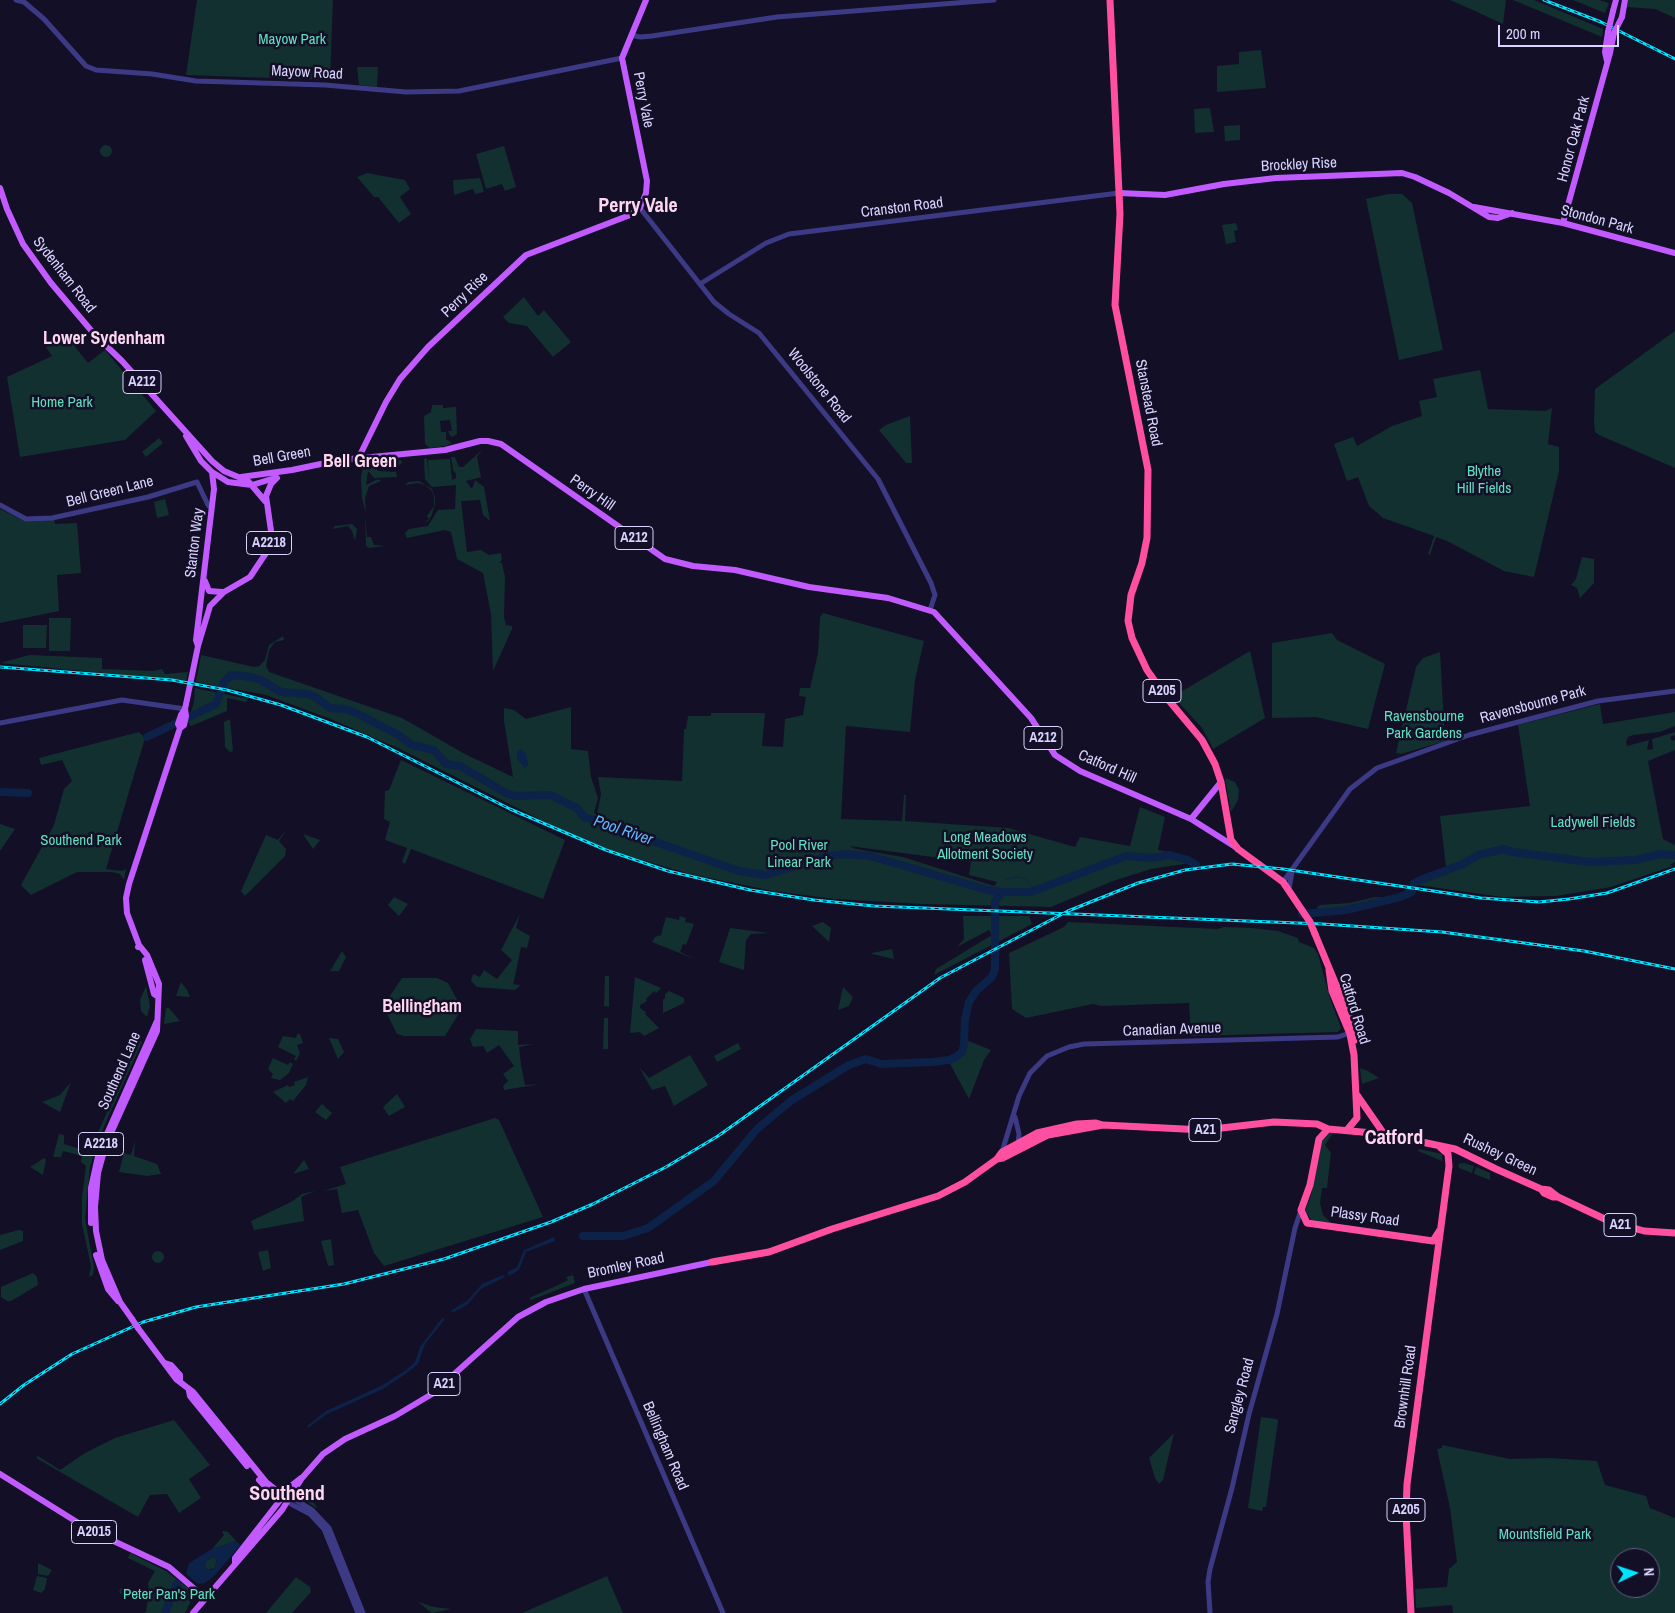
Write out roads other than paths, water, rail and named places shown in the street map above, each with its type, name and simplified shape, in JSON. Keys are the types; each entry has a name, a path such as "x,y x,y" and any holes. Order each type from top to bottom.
{"highway":[{"name":"Stanstead Road","path":"1110,0 1119,193 1115,310 1148,470 1147,538 1142,563 1131,595 1128,621 1132,638 1147,670 1166,697 1202,740 1215,764 1221,782 1229,837 1238,849"},
{"name":"Catford Hill","path":"1238,849 1283,882"},
{"name":"Catford Road","path":"1283,882 1305,912 1354,1028 1356,1047 1354,1055"},
{"name":"Catford Road","path":"1329,970 1332,991 1350,1034 1354,1055 1357,1118 1347,1130"},
{"path":"1357,1095 1384,1134"},
{"name":"Bromley Road","path":"997,1159 1003,1158 1020,1141 1103,1125 1204,1130 1274,1122 1317,1124 1328,1128"},
{"name":"Bromley Road","path":"712,1262 769,1252 832,1229 931,1198 955,1188 997,1159 1002,1152 1020,1141 1063,1126 1096,1123 1103,1125"},
{"path":"1307,1125 1313,1129 1319,1140"},
{"name":"Rushey Green","path":"1328,1128 1384,1134 1455,1149 1464,1155 1541,1189 1551,1196 1558,1197 1622,1226 1644,1231 1675,1233"},
{"name":"Sangley Road","path":"1302,1210 1308,1192 1319,1140 1328,1128"},
{"path":"1440,1146 1448,1154 1449,1166"},
{"path":"1449,1166 1454,1159 1464,1155"},
{"name":"Brownhill Road","path":"1411,1613 1406,1513 1408,1477 1449,1166"},
{"name":"Plassy Road","path":"1302,1210 1307,1223 1433,1241"},
{"name":"A205","path":"1433,1241 1440,1230"},
{"path":"1433,1241 1438,1250"}],"main road":[{"name":"Perry Vale","path":"640,208 646,193 647,181 622,58 646,0"},
{"name":"Honor Oak Park","path":"1563,223 1607,62 1616,0"},
{"name":"Honor Oak Park","path":"1611,32 1622,17 1625,0"},
{"name":"Brockley Rise","path":"1119,193 1165,195 1256,180 1402,173 1421,179 1472,207"},
{"name":"Sydenham Road","path":"0,188 4,211 23,244 51,283 185,433 226,472"},
{"name":"Stondon Park","path":"1472,207 1501,214 1512,213 1563,223 1675,253"},
{"name":"Perry Rise","path":"358,459 386,402 400,379 428,348 526,254 630,215 640,208"},
{"name":"Sydenham Road","path":"185,433 190,446 212,472 234,484 252,485 277,478"},
{"name":"Perry Hill","path":"358,459 460,448 480,441 494,442 665,559 693,566 741,571 809,587 888,598 930,610"},
{"name":"Bell Green","path":"241,477 292,470 320,463 358,459"},
{"name":"A212","path":"277,478 292,470"},
{"name":"Stanton Way","path":"200,600 204,581 214,489 212,472"},
{"name":"A212","path":"226,472 241,477"},
{"name":"Stanton Way","path":"214,489 226,472"},
{"name":"Southend Lane","path":"241,477 252,485 265,501 271,531 263,559 250,577 224,592 210,606 198,646 186,713 128,888 127,913 139,945 138,947 150,975 154,994 157,996 156,1034 134,1076 106,1144 95,1196 98,1246 107,1274 120,1302 176,1379 189,1391 193,1392 260,1478 286,1498"},
{"path":"265,501 271,484 277,478"},
{"path":"204,581 209,591 224,592"},
{"name":"Southend Lane","path":"198,646 196,640 200,600"},
{"name":"Catford Hill","path":"930,610 939,616 960,642 1031,718 1055,755 1080,771 1191,819 1215,832 1238,849"},
{"path":"1191,819 1221,782"},
{"name":"Catford Hill","path":"1215,832 1229,837"},
{"name":"Bromley Road","path":"193,1613 235,1562 235,1558 286,1498 295,1482 302,1478 318,1459 338,1442 402,1413 432,1394 518,1317 546,1302 584,1289 712,1262"},
{"name":"A2015","path":"0,1474 88,1529 169,1567 193,1589 196,1597 203,1600"},
{"path":"193,1589 213,1588"}],"street":[{"name":"Mayow Road","path":"16,0 24,2 40,15 86,66 96,70 152,74 196,81 325,85 406,92 459,91 622,58"},
{"path":"631,35 640,37 652,36 782,16 994,0"},
{"name":"Cranston Road","path":"700,284 766,243 789,234 1119,193"},
{"name":"Woolstone Road","path":"640,208 714,302 759,333 878,479 931,583 935,595 930,610"},
{"name":"Bell Green Lane","path":"0,505 26,519 52,518 148,497 197,482 206,503 211,508"},
{"name":"Ravensbourne Park","path":"1283,882 1346,794 1372,770 1469,736 1598,700 1675,691"},
{"path":"0,723 122,700 186,713"},
{"name":"Ravensbourne Park","path":"1289,889 1292,872"},
{"path":"1348,1015 1350,1034"},
{"name":"Canadian Avenue","path":"1002,1152 1022,1088 1030,1073 1047,1056 1076,1045 1338,1037 1350,1034"},
{"path":"1014,1116 1020,1141"},
{"name":"Sangley Road","path":"1210,1613 1208,1580 1212,1561 1237,1468 1249,1414 1277,1314 1293,1238 1302,1210"},
{"path":"1293,1238 1298,1227 1307,1223"},
{"name":"Bellingham Road","path":"584,1289 723,1613"},
{"path":"286,1498 291,1504 310,1514 324,1529 358,1613"},
{"path":"286,1498 294,1499 312,1510 329,1528 363,1613"}],"water":[{"path":"520,749 525,752 528,761 528,766 525,768 517,759 517,752"},
{"path":"554,1237 555,1241 526,1252 519,1270 509,1276 507,1272 517,1267 524,1250"},
{"path":"503,1275 505,1277 481,1289 467,1305 454,1312 450,1311 467,1301 482,1284"},
{"path":"442,1318 445,1319 425,1344 418,1364 383,1389 327,1414 308,1428 307,1426 326,1411 381,1386 406,1370 415,1362 420,1347"},
{"path":"236,1541 241,1545 214,1576 205,1583 198,1584 186,1574 189,1563 212,1549","holes":["214,1557 217,1559 212,1570 206,1569 206,1561"]}],"waterway":[{"name":"Pool River","path":"147,737 216,704 224,682 231,675 251,677 261,680 281,692 308,694 314,696 330,708 346,709 356,713 397,734 412,745 434,750 446,764 460,766 506,793 515,796 550,795 577,808 584,817 739,871 766,875 828,856 847,854 870,856 987,890 1002,892"},
{"name":"Pool River","path":"0,792 28,793"},
{"path":"1302,914 1346,910 1400,897 1412,892 1414,883 1420,880 1461,865 1478,855 1504,849 1512,852 1590,862 1635,860 1661,854 1675,855"},
{"path":"583,1236 623,1236 648,1228 714,1181 757,1129 792,1100 849,1065 866,1059 881,1064 932,1062 949,1060 956,1057 962,1052 964,1045 965,1019 969,1002 976,991 992,977 995,969 995,901 1002,892 1031,892 1126,856 1151,858 1170,855 1188,860 1196,865"},
{"path":"1005,879 1019,877 1026,879"},
{"path":"1027,881 1036,891"},
{"path":"165,1613 177,1584"}],"railway":[{"path":"1544,0 1601,22 1675,59"},
{"path":"0,667 172,680 227,690 281,705 367,737 510,809 606,850 668,871 750,890 814,900 874,906 1322,924 1442,932 1584,951 1675,969"},
{"path":"0,1404 24,1385 72,1354 143,1322 196,1307 344,1284 444,1259 551,1222 593,1204 666,1167 718,1136 940,978 1068,911 1138,883 1185,870 1232,864 1283,869 1481,898 1539,902 1607,893 1675,869"}],"district":[{"name":"Perry Vale","path":"638,207"},
{"name":"Lower Sydenham","path":"104,339"},
{"name":"Bell Green","path":"360,462"},
{"name":"Bellingham","path":"422,1007"},
{"name":"Catford","path":"1394,1139"},
{"name":"Southend","path":"287,1495"}],"park label":[{"name":"Mayow Park","path":"292,40"},
{"name":"Home Park","path":"62,403"},
{"name":"Blythe Hill Fields","path":"1484,480"},
{"name":"Ravensbourne Park Gardens","path":"1424,726"},
{"name":"Ladywell Fields","path":"1593,823"},
{"name":"Southend Park","path":"81,841"},
{"name":"Long Meadows Allotment Society","path":"985,846"},
{"name":"Pool River Linear Park","path":"799,854"},
{"name":"Mountsfield Park","path":"1545,1535"},
{"name":"Peter Pan's Park","path":"169,1595"}]}
